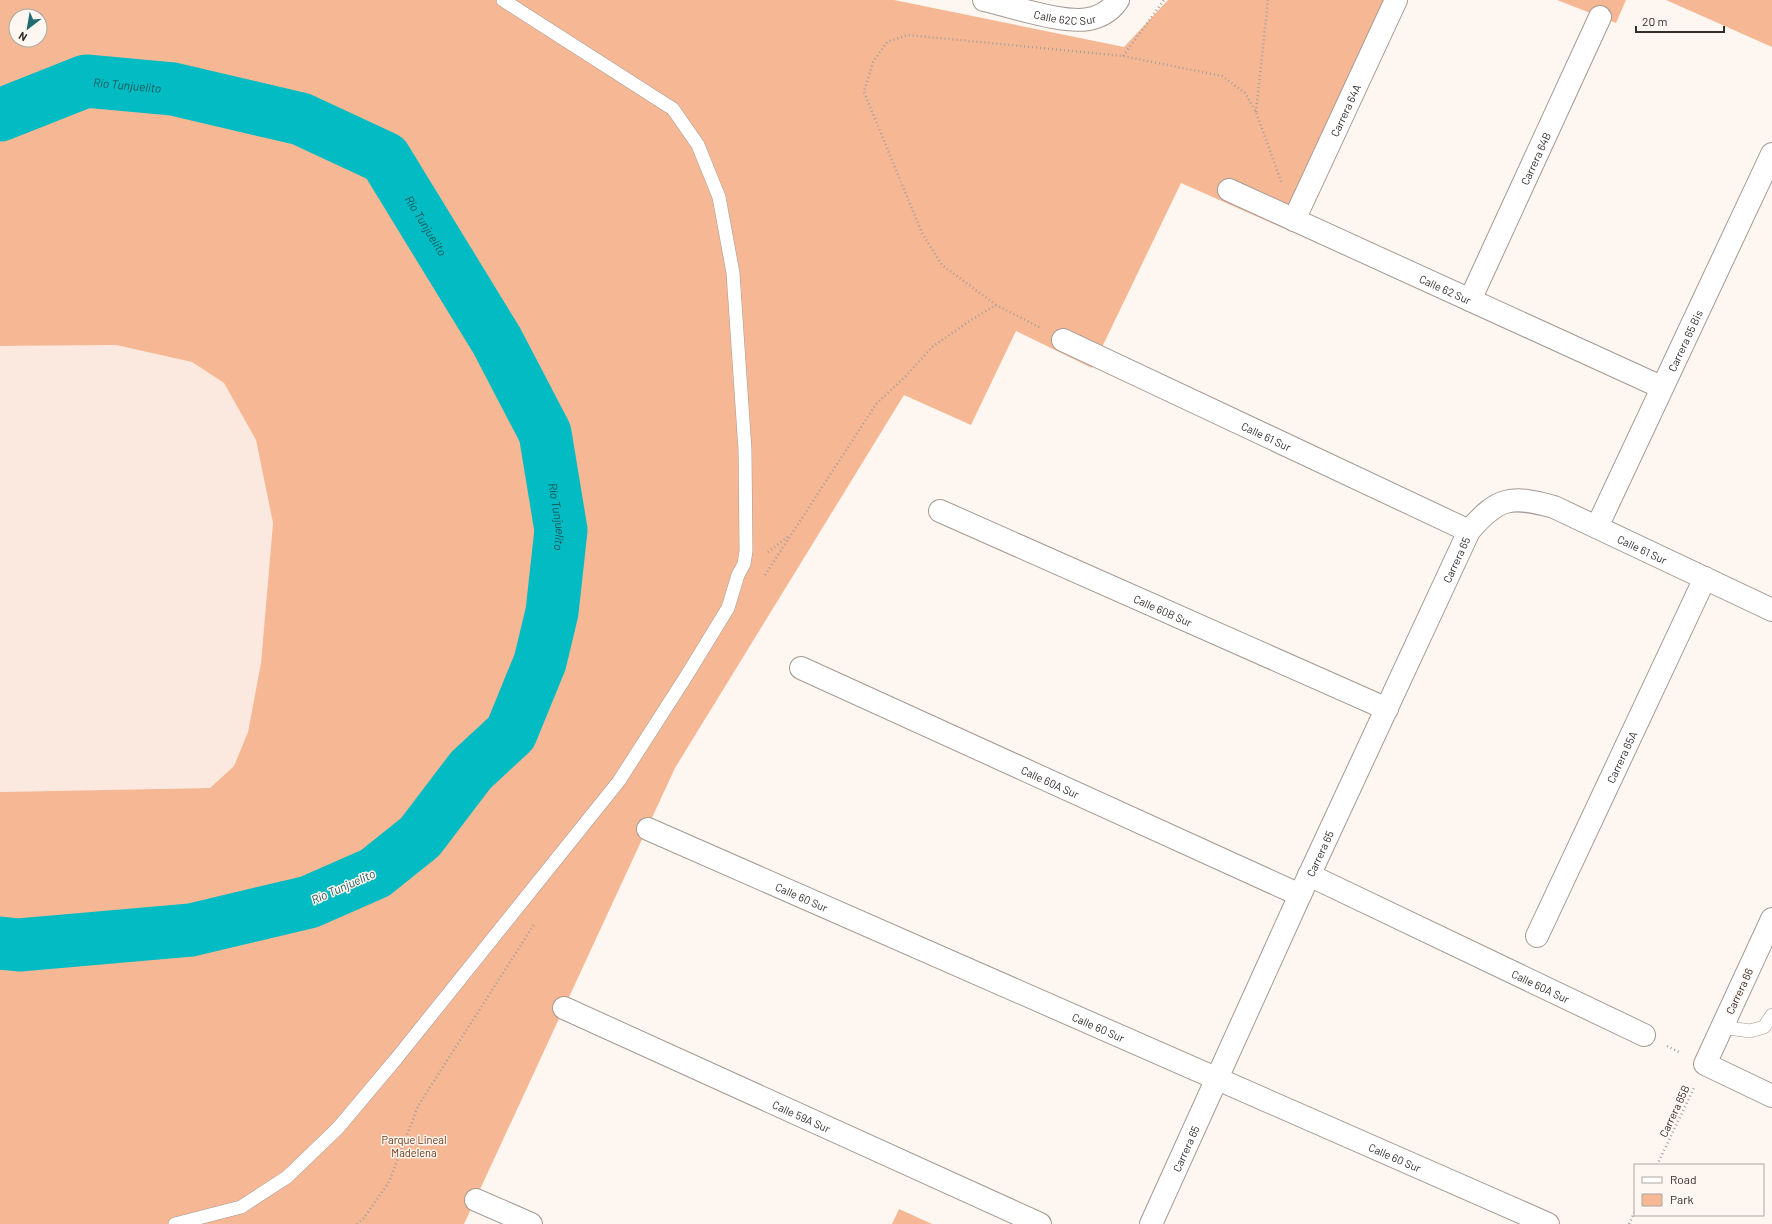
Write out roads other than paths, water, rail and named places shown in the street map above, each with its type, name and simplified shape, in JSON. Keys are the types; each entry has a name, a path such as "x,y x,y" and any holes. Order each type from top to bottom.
{"street":[{"name":"Calle 62C Sur","path":"985,0 1066,19 1092,18 1113,8 1118,0"},
{"name":"Carrera 64A","path":"1294,220 1396,0"},
{"name":"Carrera 64B","path":"1470,300 1600,17"},
{"name":"Carrera 65 Bis","path":"1597,527 1772,154"},
{"name":"Calle 62 Sur","path":"1229,190 1662,387"},
{"name":"Calle 61 Sur","path":"1063,340 1470,531"},
{"name":"Calle 61 Sur","path":"1510,500 1532,500 1554,507 1772,610"},
{"name":"Carrera 65","path":"1152,1224 1300,894 1470,531 1484,513 1510,500"},
{"name":"Calle 60B Sur","path":"940,511 1387,709"},
{"name":"Carrera 65A","path":"1537,936 1705,578"},
{"name":"Calle 60A Sur","path":"801,668 1300,894"},
{"name":"Calle 60 Sur","path":"648,829 1548,1224"},
{"name":"Calle 60A Sur","path":"1309,876 1644,1035"},
{"name":"Carrera 66","path":"1772,919 1705,1064 1772,1096"},
{"name":"Calle 59A Sur","path":"564,1008 1040,1224"},
{"path":"476,1200 531,1224"}],"lane":[{"path":"175,1224 241,1206 287,1177 338,1128 396,1059 618,781 687,675 728,608 738,575 744,564 746,551 745,450 733,273 719,197 698,145 673,109 503,0"},
{"path":"1722,1027 1750,1031 1764,1026 1772,1015"}],"waterway":[{"name":"Río Tunjuelito","path":"0,115 86,81 173,89 301,119 385,158 497,341 545,433 561,530 552,612 540,662 511,733 471,770 420,837 375,873 309,902 191,930 19,945 0,943"}],"park label":[{"name":"Parque Lineal Madelena","path":"414,1145"}]}
